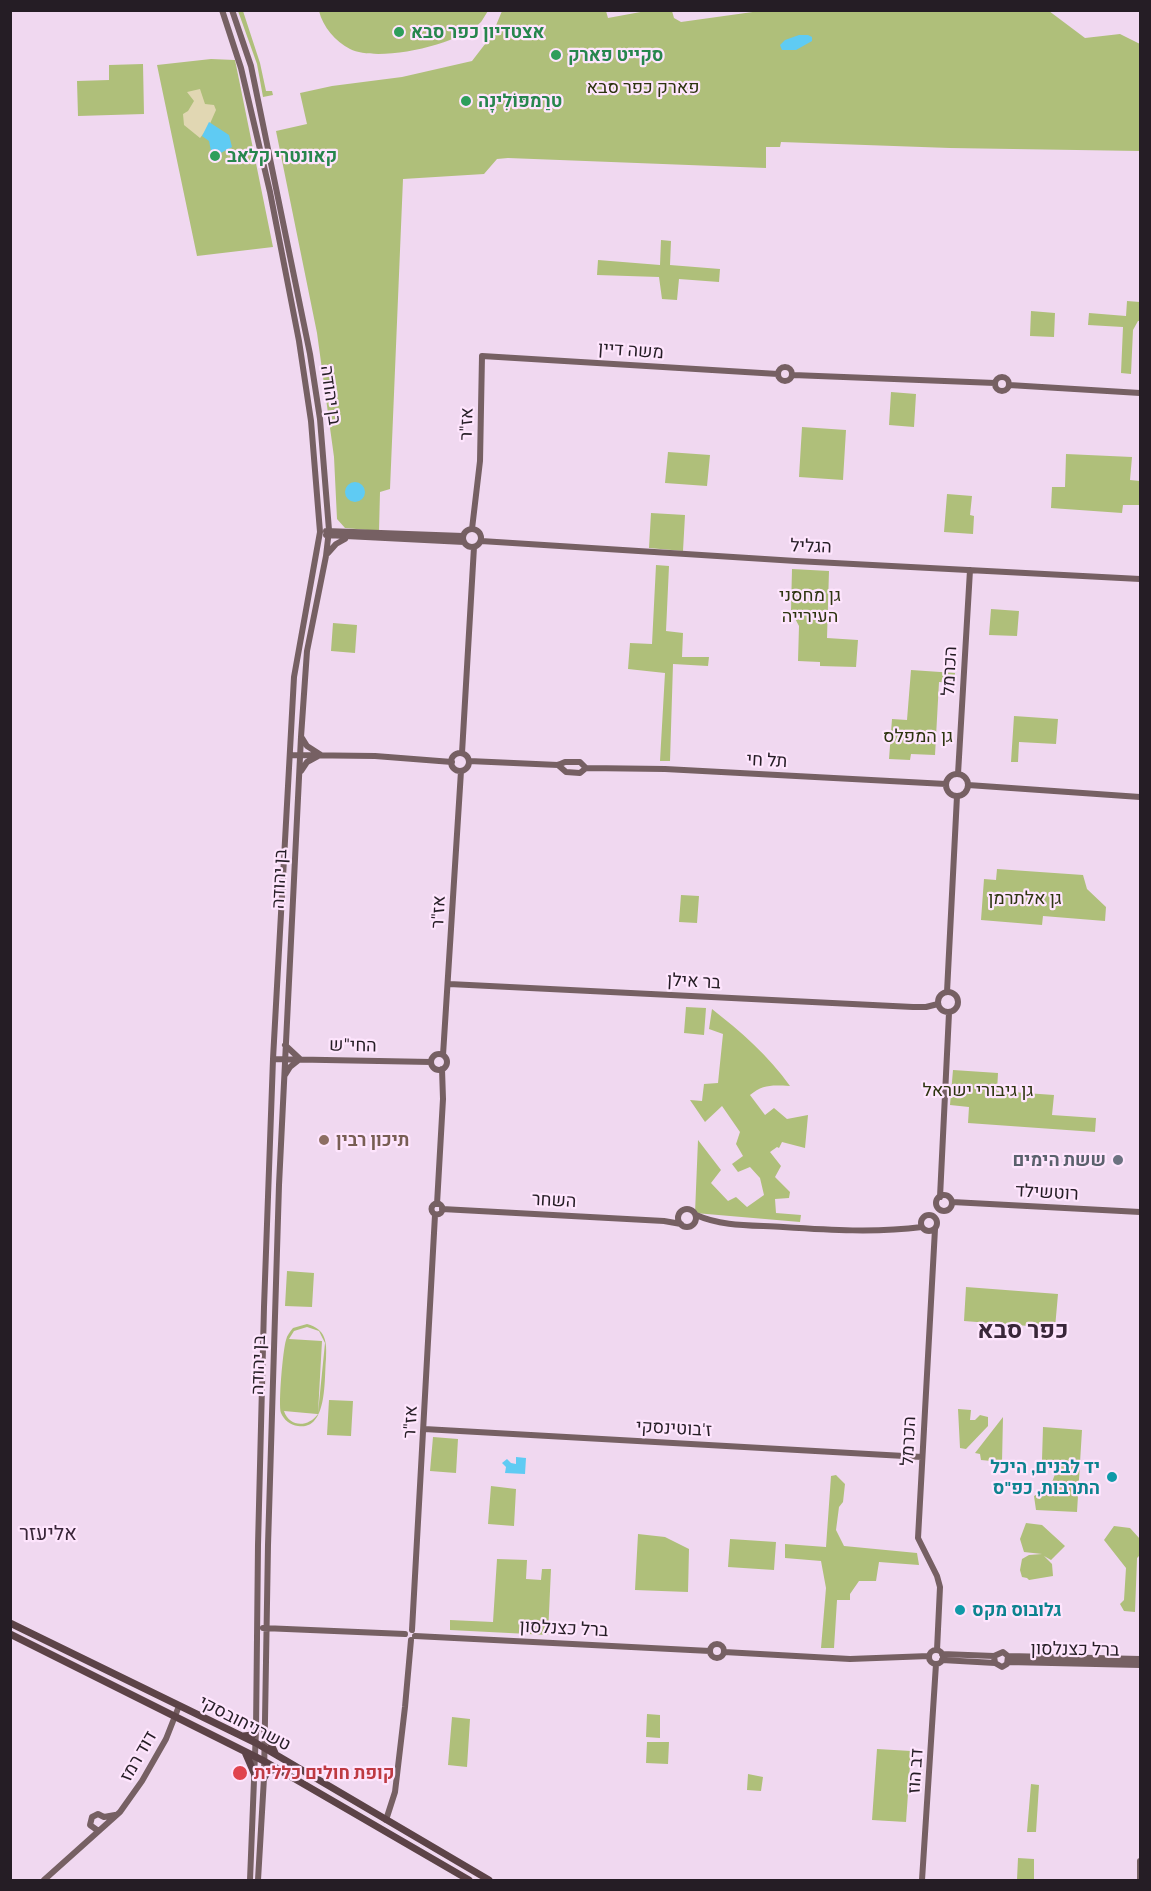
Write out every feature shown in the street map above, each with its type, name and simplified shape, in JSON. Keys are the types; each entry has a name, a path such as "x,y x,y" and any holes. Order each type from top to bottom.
{"main road":[{"name":"טשרניחובסקי","path":"10,1623 256,1743 489,1881"},
{"name":"טשרניחובסקי","path":"10,1634 174,1717 241,1748 469,1881"},
{"path":"243,1736 253,1735 256,1730"},
{"path":"265,1731 276,1755"},
{"path":"241,1748 255,1775"},
{"path":"264,1778 267,1773 276,1768"}],"street":[{"name":"בן יהודה","path":"222,10 242,68 270,192 300,347 311,421 320,532 296,657 273,1059 264,1296 256,1743 250,1881"},
{"name":"בן יהודה","path":"232,10 251,66 310,354 320,419 329,515 326,556 307,651 283,1078 266,1628 264,1778 258,1881"},
{"name":"משה דיין","path":"482,356 778,374 781,368 787,367 793,375 995,383 996,388 1002,391 1006,390 1009,385 1140,393"},
{"name":"אז\"ר","path":"472,529 480,461 482,356"},
{"path":"329,515 335,526 344,530"},
{"path":"462,753 474,547 481,541 479,533 472,529 467,530 463,539"},
{"path":"329,533 344,530 463,539 469,547 474,547"},
{"path":"320,532 349,537 463,539"},
{"path":"326,556 332,547 349,537"},
{"name":"הגליל","path":"481,541 796,561 1140,579"},
{"name":"הכרמל","path":"958,774 970,570"},
{"path":"301,737 307,746 321,755"},
{"path":"462,753 467,755 469,761 466,768 461,771 454,767 452,762 456,754 462,753"},
{"path":"290,755 375,756 452,762"},
{"path":"299,775 307,762 321,755"},
{"name":"תל חי","path":"469,761 558,765 565,762 580,762 586,768"},
{"name":"תל חי","path":"558,765 566,772 580,773 586,768 665,769 946,784"},
{"name":"אז\"ר","path":"443,1056 461,771"},
{"path":"958,774 964,777 968,785 964,794 957,796 948,791 946,784 950,776 958,774"},
{"path":"968,785 1140,797"},
{"path":"947,992 957,796"},
{"name":"בר אילן","path":"448,984 913,1007 938,1004"},
{"path":"944,1211 938,1208 938,1201 949,1013 957,1007 958,1000 954,994 947,992 941,994 938,1004 942,1010 949,1013"},
{"path":"283,1078 290,1067 300,1059 285,1045"},
{"path":"440,1206 442,1069 446,1061 443,1056 436,1055 431,1062 435,1068 442,1069"},
{"name":"החי\"ש","path":"273,1059 431,1062"},
{"path":"715,1222 696,1215 693,1210 682,1210 679,1215 681,1224 689,1227 694,1224 715,1222 845,1230 897,1230 922,1227 928,1231 936,1225 944,1211 949,1210 952,1202 946,1196 938,1201 922,1220 922,1227"},
{"name":"רוטשילד","path":"952,1202 1140,1212"},
{"name":"אז\"ר","path":"386,1820 395,1792 413,1636 435,1215 440,1213 440,1206"},
{"name":"השחר","path":"440,1206 681,1224"},
{"name":"השחר","path":"664,1221 679,1215"},
{"path":"694,1224 696,1215"},
{"path":"928,1215 934,1217 936,1225"},
{"name":"הכרמל","path":"936,1225 918,1538 940,1587 939,1657"},
{"name":"ז'בוטינסקי","path":"424,1429 922,1457"},
{"path":"257,1632 266,1628 405,1634 408,1631 413,1636"},
{"name":"ברל כצנלסון","path":"413,1636 710,1651 717,1657 722,1656 724,1652 850,1659 929,1656"},
{"path":"939,1657 932,1662 930,1652 939,1657 995,1659 1003,1652 1008,1659 1002,1667 995,1659"},
{"name":"דב הוז","path":"922,1881 939,1657"},
{"name":"ברל כצנלסון","path":"1008,1659 1140,1659"},
{"name":"ברל כצנלסון","path":"1008,1659 1062,1665 1140,1665"},
{"name":"דוד רמז","path":"105,1820 120,1812 142,1781 166,1738 179,1706"},
{"path":"44,1881 85,1842 97,1830 102,1830 105,1820 98,1814 92,1816 90,1820 91,1826 85,1842"},
{"path":"91,1826 97,1830"},
{"path":"1140,1861 1140,1881"}],"green space":[{"name":"אצטדיון כפר סבא","path":"319,10 488,11 481,22 455,38 418,49 379,54 363,53 345,46 327,28"},
{"name":"פארק כפר סבא","path":"767,10 1049,11 1085,38 1120,34 1140,44 1140,151 781,142 780,147 766,147 766,168 508,158 497,159 484,174 403,179 390,489 380,492 379,531 345,528 337,519 334,457 317,333 276,131 307,124 300,93 332,86 402,77 472,61 492,35 502,11 606,11 608,18 646,11 672,11 674,18 681,22"},
{"path":"238,11 243,11 260,63 266,91 272,91 273,95 263,97 257,64"},
{"name":"קאונטרי קלאב","path":"211,59 235,60 273,247 197,256 157,65"},
{"path":"143,64 144,114 78,116 77,81 109,80 109,65"},
{"path":"661,240 671,241 670,265 720,269 719,282 679,279 677,300 662,299 659,277 597,275 598,260 660,265"},
{"path":"1127,301 1140,302 1140,321 1133,330 1131,374 1121,373 1123,327 1088,325 1089,313 1126,316"},
{"path":"1031,311 1055,313 1054,337 1030,336"},
{"path":"891,392 916,394 914,427 889,425"},
{"path":"802,427 846,430 843,480 799,477"},
{"path":"668,452 710,455 707,486 665,483"},
{"path":"1066,454 1132,457 1130,480 1140,481 1140,505 1123,505 1122,513 1051,508 1052,487 1065,487"},
{"path":"947,494 972,496 970,515 974,516 973,534 944,532"},
{"path":"651,513 685,515 683,551 649,548"},
{"path":"656,565 669,566 666,631 683,633 682,657 709,657 708,666 673,664 670,761 660,761 665,673 628,669 630,643 652,644"},
{"name":"גן מחסני העירייה","path":"792,569 829,571 827,638 858,640 856,667 820,666 820,662 798,661 799,626 791,611"},
{"path":"991,609 1019,611 1017,636 989,635"},
{"path":"333,623 357,625 355,653 331,651"},
{"name":"גן המפלס","path":"911,670 955,673 954,683 939,682 935,755 911,754 910,760 889,759 892,719 907,720"},
{"path":"1014,716 1058,719 1056,744 1019,742 1018,762 1011,762"},
{"name":"גן אלתרמן","path":"997,869 1083,875 1087,889 1106,907 1105,921 1043,916 1042,925 981,920 984,879 996,880"},
{"path":"681,895 699,896 697,923 679,922"},
{"path":"686,1007 706,1008 704,1035 684,1033"},
{"path":"712,1009 754,1044 790,1086 768,1086 750,1095 765,1115 774,1108 787,1119 808,1115 805,1148 782,1142 779,1148 770,1152 781,1166 775,1177 790,1192 789,1198 775,1199 776,1213 801,1215 800,1222 695,1213 698,1140 721,1170 711,1183 728,1201 736,1197 747,1207 764,1195 760,1178 750,1167 738,1172 732,1164 743,1156 736,1144 740,1132 722,1106 705,1122 690,1100 702,1101 704,1084 718,1083 723,1034 709,1029"},
{"name":"גן גיבורי ישראל","path":"953,1070 998,1073 997,1091 1054,1095 1052,1115 1096,1118 1095,1132 968,1123 969,1107 950,1105"},
{"path":"287,1271 314,1273 312,1307 285,1306"},
{"path":"966,1287 1058,1294 1055,1328 964,1321"},
{"path":"307,1324 313,1326 322,1333 324,1337 326,1347 323,1402 320,1412 315,1420 308,1425 298,1426 290,1423 282,1416 280,1408 285,1345 293,1328","holes":["307,1327 319,1331 325,1343 318,1413 322,1341 289,1339 294,1331","284,1411 317,1414 318,1414 309,1422 299,1424 290,1420"]},
{"path":"329,1400 353,1401 351,1436 327,1435"},
{"path":"958,1409 971,1410 970,1420 975,1420 980,1415 988,1417 988,1426 966,1449 960,1448"},
{"path":"1003,1417 1002,1462 981,1460 980,1454 975,1453"},
{"path":"1043,1427 1082,1430 1077,1512 1036,1510 1034,1496 1050,1488 1055,1474 1042,1460"},
{"path":"433,1437 458,1439 456,1473 430,1471"},
{"path":"836,1475 845,1484 836,1530 844,1546 917,1553 919,1565 879,1562 876,1581 859,1581 850,1594 850,1600 837,1600 834,1648 821,1648 826,1588 821,1561 785,1558 785,1544 826,1547 831,1476"},
{"path":"491,1486 516,1489 514,1526 488,1524"},
{"path":"1026,1523 1042,1525 1065,1546 1051,1560 1044,1556 1052,1564 1053,1576 1029,1580 1022,1577 1020,1570 1022,1559 1029,1555 1042,1554 1024,1552 1020,1539"},
{"path":"1114,1526 1130,1528 1140,1539 1135,1612 1124,1611 1120,1604 1124,1600 1126,1568 1104,1540"},
{"path":"638,1534 665,1537 689,1549 688,1592 635,1590"},
{"path":"730,1539 776,1542 774,1570 728,1567"},
{"path":"497,1559 527,1560 526,1579 541,1580 542,1569 551,1569 548,1635 450,1630 450,1620 493,1622"},
{"path":"647,1714 660,1715 660,1738 646,1737"},
{"path":"452,1717 470,1719 467,1767 448,1765"},
{"path":"647,1742 669,1742 668,1764 646,1763"},
{"path":"877,1749 911,1751 906,1822 872,1820"},
{"path":"748,1774 763,1777 761,1791 747,1790"},
{"path":"1031,1784 1039,1785 1036,1832 1027,1832"},
{"path":"1018,1858 1034,1859 1034,1880 1017,1880"}],"sand":[{"path":"200,89 205,104 214,105 216,110 208,128 200,138 184,125 183,114 188,111 194,101 187,92"}],"water":[{"path":"799,35 808,35 812,37 812,41 796,50 782,50 780,45 785,40"},
{"path":"209,122 229,135 232,147 217,155 211,151 209,141 202,136"},
{"path":"355,482 362,485 365,492 362,499 355,502 348,499 345,492 348,485"},
{"path":"516,1457 526,1458 525,1474 505,1473 506,1467 502,1463 507,1459 516,1464"}],"place":[{"name":"אצטדיון כפר סבא","path":"399,32"},
{"name":"סקייט פארק","path":"556,55"},
{"name":"טרַמפּוֹלִינָה","path":"466,101"},
{"name":"קאונטרי קלאב","path":"215,156"},
{"name":"תיכון רבין","path":"324,1140"},
{"name":"ששת הימים","path":"1118,1160"},
{"name":"יד לבנים, היכל התרבות, כפ\"ס","path":"1112,1477"},
{"name":"גלובוס מקס","path":"960,1610"},
{"name":"קופת חולים כללית","path":"240,1773"}],"district":[{"name":"כפר סבא","path":"1023,1330"},
{"name":"אליעזר","path":"48,1533"}]}
